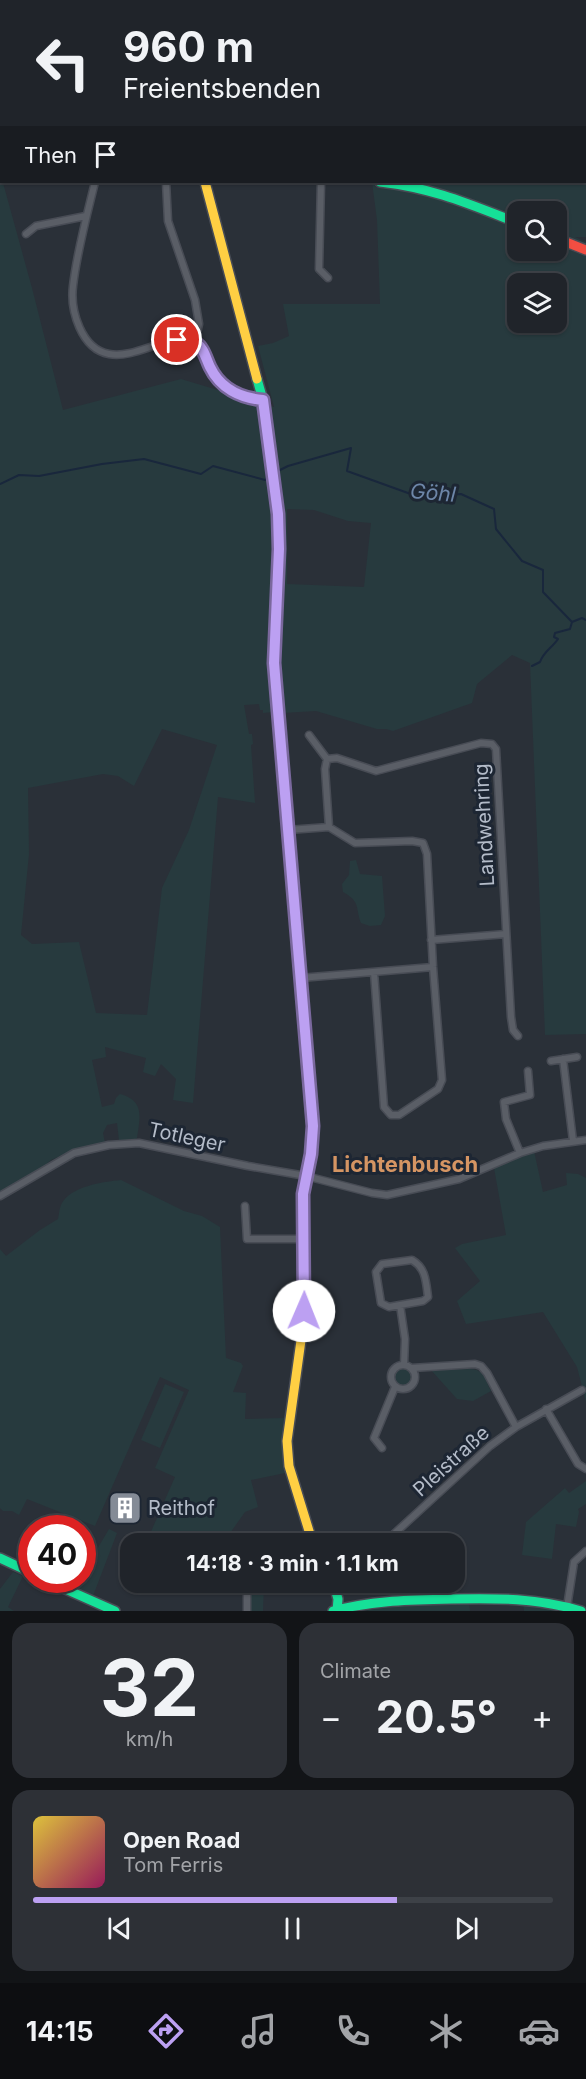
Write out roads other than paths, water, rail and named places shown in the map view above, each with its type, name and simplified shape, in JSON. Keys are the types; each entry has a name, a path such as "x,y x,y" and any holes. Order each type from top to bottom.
{"street":[{"path":"95,183 73,287 78,321 86,339 98,351 109,354 121,354 177,340 195,342 203,349 211,370 220,383 236,394 250,399 263,400"},
{"path":"166,183 168,221 195,300 199,324 195,342"},
{"path":"205,183 263,400 278,514 279,549 274,663 313,1126 311,1154 303,1194 305,1296 303,1326 287,1449 289,1466 310,1533"},
{"path":"321,183 319,269 328,278"},
{"path":"388,183 413,186 453,197 507,218"},
{"path":"26,234 36,226 86,216"},
{"path":"567,242 586,250"},
{"path":"309,735 327,759 325,769 329,827"},
{"name":"Landwehring","path":"327,759 337,758 376,771 482,743 492,744 496,749 511,1017 513,1030 518,1036"},
{"path":"288,830 329,827 355,843 412,841 423,843 427,854 441,1085 399,1115 391,1114 384,1107 374,972"},
{"path":"431,940 506,934"},
{"path":"300,978 433,967"},
{"path":"551,1061 577,1057"},
{"path":"563,1059 573,1141"},
{"path":"520,1153 506,1119 504,1102 530,1095 528,1071"},
{"name":"Totleger","path":"0,1196 42,1170 74,1154 109,1145 134,1143 306,1176 372,1193 395,1194 459,1179 520,1153 543,1146 586,1140"},
{"path":"245,1206 247,1239 303,1239"},
{"path":"412,1260 425,1272 428,1297 423,1301 400,1305 388,1307 381,1303 376,1272 382,1264 412,1260"},
{"path":"400,1305 405,1339 404,1365"},
{"path":"412,1368 415,1376 413,1384 403,1389 395,1387 391,1380 392,1372 397,1366 404,1365 412,1368 475,1364 481,1366 516,1427"},
{"path":"382,1448 374,1438 395,1387"},
{"name":"Pleistraße","path":"395,1533 490,1446 516,1427 582,1390"},
{"path":"546,1409 578,1464 586,1469"},
{"path":"567,1607 574,1562 586,1551"},
{"path":"0,1558 18,1566"},
{"path":"74,1593 115,1611"},
{"path":"247,1593 247,1611"},
{"path":"336,1593 338,1599 336,1610 363,1603 394,1600 519,1597 581,1611"}],"waterway":[{"name":"Göhl","path":"278,471 351,448 347,471 419,497 461,494 494,509 496,529 522,561 543,570 543,592 572,622 582,618 586,620"},
{"name":"Göhl","path":"0,484 19,475 39,476 144,459 201,474 213,466 265,480 268,478"},
{"path":"532,666 540,662 558,639 554,637 555,633 570,629 572,622"}],"place":[{"name":"Reithof","path":"125,1508"}],"district":[{"name":"Lichtenbusch","path":"405,1164"}]}
